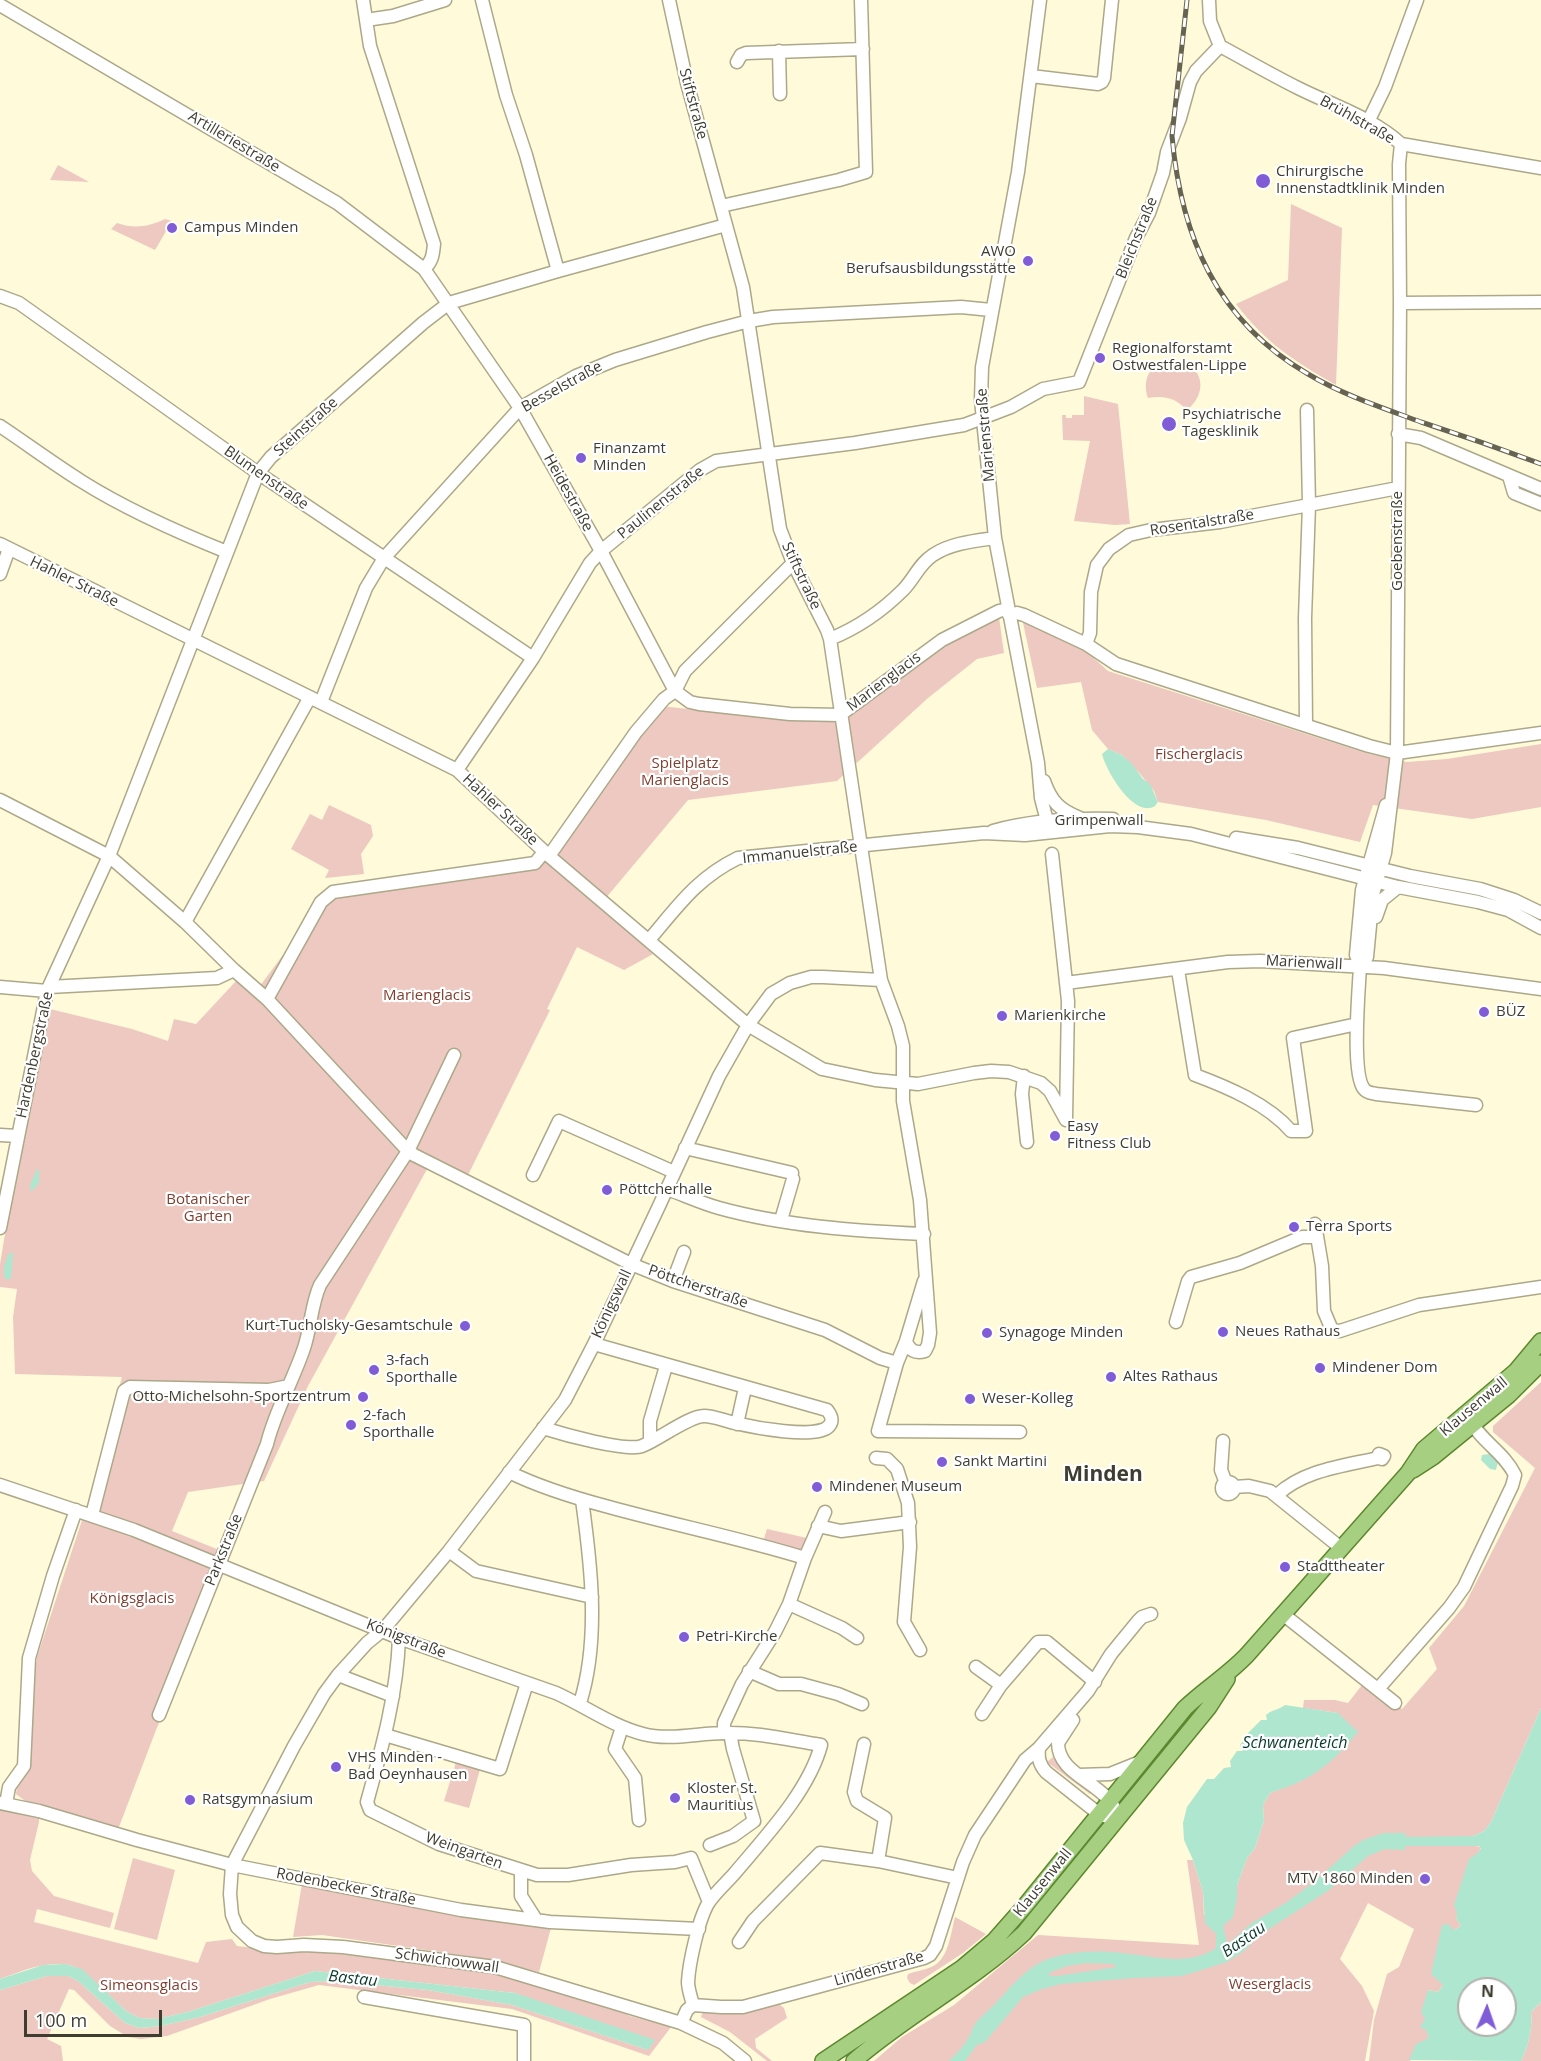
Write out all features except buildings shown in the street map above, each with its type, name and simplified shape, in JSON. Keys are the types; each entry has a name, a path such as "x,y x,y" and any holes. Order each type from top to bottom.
{"main road":[{"name":"Klausenwall","path":"1470,1418 1516,1371 1541,1341"},
{"name":"Klausenwall","path":"823,2061 962,1968 985,1950 1019,1913 1185,1708 1197,1696 1231,1671 1284,1615 1408,1473 1424,1449 1509,1395 1541,1363"},
{"name":"Klausenwall","path":"854,2061 898,2025 969,1978 1006,1950 1048,1905 1209,1707 1231,1671"}],"street":[{"path":"363,0 370,46 434,244 433,256 423,270"},
{"path":"366,20 393,16 445,0"},
{"path":"482,0 506,94 526,155 558,270"},
{"name":"Stiftstraße","path":"669,0 687,83 743,287 780,529 793,563 830,639 881,980 903,1046 905,1117 924,1234 930,1340 925,1351 915,1352 906,1341"},
{"path":"721,206 866,172 861,0"},
{"name":"Marienstraße","path":"1040,0 1018,172 982,367 982,418 995,538 1047,821"},
{"path":"1031,76 1098,84 1102,82 1112,0"},
{"path":"1209,0 1210,21 1220,46"},
{"path":"1368,122 1385,87 1417,0"},
{"name":"Artilleriestraße","path":"0,5 338,203 423,270 449,303"},
{"name":"Brühlstraße","path":"1220,46 1295,87 1368,122 1392,135 1401,144 1541,168"},
{"name":"Bleichstraße","path":"982,418 1011,407 1044,388 1079,382 1158,186 1190,82 1196,71 1220,46"},
{"path":"737,62 741,55 746,53 863,49"},
{"path":"779,51 780,94"},
{"name":"Goebenstraße","path":"1360,966 1356,955 1370,880 1387,842 1397,753 1399,164 1401,144"},
{"name":"Steinstraße","path":"109,856 258,473 289,441 423,323 449,303 558,270 726,225"},
{"name":"Blumenstraße","path":"0,296 19,303 258,473 533,658"},
{"path":"1400,303 1541,302"},
{"name":"Heidestraße","path":"449,303 520,408 601,551 675,691"},
{"name":"Besselstraße","path":"185,922 316,700 366,588 384,558 520,408 576,376 615,360 749,321 799,315 961,307 991,309"},
{"path":"1306,725 1305,618 1309,505 1307,410"},
{"name":"Paulinenstraße","path":"457,770 533,658 590,563 601,551 707,465 726,459 888,438 964,425 982,418"},
{"path":"0,426 82,482 175,531 227,552"},
{"path":"1398,434 1421,438 1541,489"},
{"path":"1509,476 1514,493 1541,504"},
{"name":"Rosentalstraße","path":"1086,644 1094,573 1101,558 1119,541 1129,536 1151,530 1220,522 1398,488"},
{"path":"830,639 854,629 903,590 919,567 934,554 955,545 995,538"},
{"path":"0,574 5,547"},
{"name":"Hahler Straße","path":"5,547 457,770 547,854 748,1025 822,1069 875,1080 904,1083 933,1083 991,1071 1024,1076"},
{"path":"267,999 321,902 333,892 535,863 547,854 636,732 664,699 675,691 685,671 793,563"},
{"name":"Marienglacis","path":"675,691 690,702 699,704 789,714 840,715 942,640 999,611 1008,612"},
{"path":"1008,612 1024,615 1086,644 1116,664 1397,753 1541,733"},
{"name":"Marienstraße","path":"1038,763 1054,803 1063,811 1081,818"},
{"path":"0,800 109,856 185,922 267,999 408,1151"},
{"name":"Grimpenwall","path":"1047,821 1081,818 1140,820 1190,827 1237,839 1298,848 1491,892 1541,913"},
{"name":"Immanuelstraße","path":"984,833 1016,824 1047,821"},
{"name":"Grimpenwall","path":"1047,821 1063,831 1110,826 1175,831 1398,887 1478,902 1508,910 1541,928"},
{"name":"Immanuelstraße","path":"649,940 699,882 717,868 738,858 984,833 1025,835 1063,831"},
{"path":"1027,1142 1022,1094 1024,1076 1041,1083 1050,1091 1066,1120 1068,1000 1052,854"},
{"name":"Hardenbergstraße","path":"0,1228 48,989 109,856"},
{"name":"Goebenstraße","path":"1360,966 1366,957 1368,947 1372,902 1370,880"},
{"path":"1368,947 1380,903 1384,897 1398,887"},
{"name":"Marienwall","path":"1066,983 1244,961 1360,966 1541,989"},
{"path":"1360,966 1357,1054 1363,1088 1376,1094 1433,1094 1476,1105"},
{"path":"0,987 48,989 217,978 234,970"},
{"path":"1179,970 1195,1075 1244,1096 1283,1122 1291,1131 1306,1131 1293,1038 1358,1024"},
{"name":"Königswall","path":"232,1865 309,1717 338,1675 367,1643 383,1630 449,1551 565,1400 594,1344 723,1067 748,1025 771,994 790,983 811,977 881,980"},
{"path":"92,1515 124,1391 130,1387 269,1390 289,1386 307,1340 320,1285 408,1151 454,1055"},
{"path":"533,1175 559,1120 674,1172"},
{"path":"0,1135 18,1136"},
{"path":"685,1148 792,1176 781,1220"},
{"name":"Pöttcherstraße","path":"408,1151 631,1264 673,1281 805,1322 843,1338 880,1358 897,1363"},
{"path":"667,1189 717,1207 781,1220 839,1228 924,1234"},
{"path":"1315,1224 1322,1266 1324,1311 1332,1330 1340,1331 1419,1305 1540,1288"},
{"path":"1176,1322 1191,1277 1240,1263 1302,1237 1317,1237"},
{"path":"673,1281 684,1252"},
{"path":"926,1274 878,1431 1020,1432"},
{"path":"543,1428 579,1438 635,1447 702,1416 737,1424 799,1432 822,1431 832,1422 827,1410 594,1344"},
{"path":"650,1442 650,1421 666,1366"},
{"name":"Parkstraße","path":"159,1715 267,1444 273,1420 289,1386"},
{"path":"737,1424 746,1388"},
{"path":"1378,1689 1449,1608 1464,1587 1512,1486 1515,1474 1509,1462 1486,1441 1470,1418"},
{"path":"988,1433 995,1444"},
{"path":"1223,1441 1221,1470 1230,1485 1260,1487 1277,1496 1341,1548"},
{"path":"876,1458 887,1459 897,1469 908,1503 909,1579 904,1622 920,1650"},
{"path":"1277,1496 1298,1479 1310,1474 1378,1458"},
{"path":"509,1472 539,1486 582,1500 674,1525 742,1539 805,1558"},
{"name":"Königstraße","path":"0,1485 92,1515 399,1638 580,1703 622,1727 654,1736 727,1733 820,1744 816,1764 807,1781 709,1902"},
{"path":"580,1703 587,1674 592,1598 589,1545 582,1500"},
{"path":"3,1804 9,1787 24,1766 30,1658 53,1576 76,1510"},
{"path":"710,1845 733,1836 754,1821 724,1723 749,1671 775,1632 789,1604 805,1558 825,1512"},
{"path":"818,1526 841,1531 910,1522"},
{"path":"449,1551 476,1571 592,1598"},
{"path":"789,1604 842,1628 857,1638"},
{"name":"Lindenstraße","path":"1058,1743 1096,1686 1111,1654 1142,1617 1151,1614"},
{"path":"1284,1615 1395,1703"},
{"name":"Weingarten","path":"399,1638 398,1670 385,1736 367,1803 370,1810 439,1844 537,1875 568,1875 691,1858 709,1902"},
{"path":"982,1714 1001,1685 1034,1645 1042,1641 1051,1645 1096,1686"},
{"path":"976,1667 1001,1685"},
{"path":"749,1671 779,1684 801,1684 838,1694 862,1704"},
{"path":"338,1675 393,1696"},
{"path":"385,1736 500,1769 526,1683"},
{"name":"Lindenstraße","path":"693,2005 743,2007 930,1955 936,1946 975,1835 1025,1760 1096,1686"},
{"path":"622,1727 615,1749 635,1778 639,1820"},
{"path":"1058,1743 1062,1758 1079,1775 1110,1799 1116,1808 1118,1818 1099,1814 1041,1766 1038,1758 1039,1748 1058,1743"},
{"path":"864,1744 854,1792 857,1801 885,1818 878,1861"},
{"path":"1079,1775 1110,1774 1141,1762"},
{"path":"1014,1778 1023,1771 1041,1766"},
{"name":"Rodenbecker Straße","path":"3,1804 39,1811 232,1865 461,1910 535,1918 550,1922 699,1929"},
{"path":"739,1942 753,1921 820,1853 878,1861 958,1878"},
{"name":"Schwichowwall","path":"232,1865 230,1894 232,1915 237,1927 244,1935 264,1946 343,1947 485,1965 681,2023 723,2043 745,2061"},
{"path":"521,1871 521,1896 535,1918"},
{"path":"681,2023 687,2010 693,2005 688,1984 699,1929 709,1902"},
{"path":"364,1997 524,2025 524,2061"}],"green space":[{"path":"58,165 89,182 50,180"},
{"path":"1291,204 1342,228 1336,385 1282,350 1258,330 1236,304 1288,280"},
{"path":"165,219 172,221 155,250 111,229 117,223 141,226"},
{"path":"1166,359 1187,363 1199,376 1199,393 1195,402 1187,410 1169,398 1148,398 1146,385 1148,375 1155,366"},
{"path":"1084,396 1118,404 1130,524 1115,525 1074,521 1090,441 1063,440 1062,415 1072,418 1072,415 1084,415"},
{"path":"999,617 1004,653 977,659 928,698 837,781 688,800 600,905 653,954 624,970 577,947 547,1009 550,1010 467,1177 432,1160 308,1386 264,1481 188,1492 172,1531 229,1554 156,1730 117,1832 39,1812 39,1822 30,1860 32,1871 54,1896 114,1913 110,1928 37,1909 34,1922 198,1963 206,1942 232,1939 237,1946 271,1950 323,1950 495,1971 611,2006 630,2016 671,2027 649,2056 512,2009 319,1985 270,1999 167,2036 141,2039 128,2037 110,2026 74,1990 69,1989 47,2039 61,2046 63,2061 0,2061 0,1990 47,1976 68,1976 78,1981 125,2023 139,2028 161,2026 200,2017 310,1982 332,1981 428,1990 512,2005 648,2050 515,1993 315,1971 191,2011 158,2019 139,2018 126,2011 82,1970 72,1966 51,1964 0,1979 0,1805 37,1810 16,1794 37,1657 87,1505 122,1377 15,1374 13,1317 17,1289 0,1287 0,1264 19,1150 50,1009 132,1029 168,1041 174,1019 196,1024 237,980 254,994 332,889 537,867 546,861 661,706 796,721 826,721 840,715 940,644"},
{"name":"Fischerglacis","path":"1022,618 1086,651 1108,671 1369,754 1407,762 1447,759 1541,744 1541,807 1472,819 1373,805 1360,842 1266,820 1158,802 1154,791 1141,775 1122,755 1108,749 1092,730 1081,682 1037,688"},
{"path":"329,805 371,825 373,836 361,854 364,874 325,878 329,870 291,849 310,814 322,820"},
{"name":"Weserglacis","path":"1541,1382 1541,1708 1491,1822 1484,1831 1471,1837 1470,1845 1481,1847 1456,1918 1461,1926 1454,1930 1443,1985 1438,1992 1428,1990 1425,2019 1429,2038 1410,2061 1369,2061 1374,2020 1387,1974 1399,1967 1414,1929 1368,1903 1340,1959 1362,1986 1374,2011 1365,2061 874,2061 902,2037 954,2005 1038,1935 1199,1945 1187,1860 1193,1860 1203,1892 1204,1915 1237,1898 1237,1886 1247,1858 1255,1848 1264,1821 1263,1805 1270,1793 1301,1781 1338,1713 1303,1708 1304,1700 1335,1700 1348,1703 1366,1680 1402,1709 1437,1669 1429,1648 1464,1606 1535,1468 1493,1432 1493,1426"},
{"path":"767,1529 807,1538 802,1552 763,1542"},
{"path":"1206,1695 1209,1698 1134,1789 1129,1786 1179,1723"},
{"path":"1053,1757 1060,1767 1091,1791 1090,1794 1047,1762"},
{"path":"457,1759 481,1766 469,1808 444,1801"},
{"path":"133,1858 175,1870 157,1940 114,1929"},
{"path":"302,1884 481,1919 551,1928 539,1972 475,1957 322,1935 293,1937"},
{"path":"955,1917 986,1934 963,1953 914,1985 910,1983 907,1978 908,1974 932,1967 940,1961 949,1943"},
{"path":"1541,2002 1541,2061 1521,2061 1529,2037 1531,2012"},
{"path":"779,2004 784,2008 787,2018 755,2039 756,2048 772,2061 767,2061 730,2032 701,2017 703,2011 743,2013"}],"water":[{"path":"1108,749 1122,755 1150,784 1158,802 1155,806 1147,808 1138,806 1122,791 1109,771 1102,754"},
{"path":"37,1169 39,1170 39,1183 31,1192 30,1185"},
{"path":"9,1253 13,1253 11,1278 8,1280 4,1277 4,1266"},
{"path":"1489,1454 1498,1461 1496,1470 1490,1469 1481,1460 1482,1455"},
{"path":"1285,1705 1338,1713 1358,1732 1317,1772 1297,1783 1270,1793 1263,1805 1264,1821 1255,1848 1247,1858 1237,1886 1233,1917 1223,1926 1227,1942 1314,1882 1363,1840 1384,1833 1405,1833 1406,1837 1473,1836 1484,1831 1491,1822 1541,1708 1541,2002 1531,2012 1529,2037 1521,2061 1409,2060 1416,2044 1429,2038 1426,2030 1420,2027 1425,2019 1421,2012 1428,1990 1438,1992 1443,1985 1431,1974 1442,1925 1448,1924 1454,1930 1461,1926 1456,1918 1454,1905 1469,1859 1481,1848 1479,1846 1405,1846 1405,1850 1385,1849 1368,1856 1329,1890 1260,1935 1244,1951 1227,1962 1182,1976 1061,1984 1042,1989 1023,1997 985,2042 977,2045 965,2061 949,2061 965,2044 979,2019 1010,1987 1034,1966 1050,1958 1071,1954 1112,1952 1182,1959 1205,1954 1216,1948 1216,1934 1205,1923 1203,1892 1184,1840 1183,1823 1187,1807 1207,1779 1214,1779 1224,1768 1231,1767 1230,1761 1237,1751 1243,1751 1240,1745 1245,1738 1250,1737 1248,1733 1261,1720 1267,1720 1266,1715","holes":["1087,1963 1114,1964 1116,1967 1057,1976 1050,1976 1049,1973 1067,1966"]},
{"name":"Bastau","path":"65,1964 82,1969 126,2011 139,2018 158,2019 191,2011 315,1971 515,1993 655,2040 648,2050 512,2005 428,1990 332,1981 310,1982 200,2017 161,2026 139,2028 125,2023 78,1981 68,1976 47,1976 0,1990 0,1979 43,1965"}],"railway":[{"path":"1187,0 1172,136 1184,208 1195,242 1209,273 1227,302 1250,329 1276,353 1321,382 1378,406 1541,464"}],"place":[{"name":"Chirurgische Innenstadtklinik Minden","path":"1263,181"},
{"name":"Campus Minden","path":"172,228"},
{"name":"AWO Berufsausbildungsstätte","path":"1028,261"},
{"name":"Regionalforstamt Ostwestfalen-Lippe","path":"1100,358"},
{"name":"Psychiatrische Tagesklinik","path":"1169,424"},
{"name":"Finanzamt Minden","path":"581,458"},
{"name":"BÜZ","path":"1484,1012"},
{"name":"Marienkirche","path":"1002,1016"},
{"name":"Easy Fitness Club","path":"1055,1136"},
{"name":"Pöttcherhalle","path":"607,1190"},
{"name":"Terra Sports","path":"1294,1227"},
{"name":"Kurt-Tucholsky-Gesamtschule","path":"465,1326"},
{"name":"Neues Rathaus","path":"1223,1332"},
{"name":"Synagoge Minden","path":"987,1333"},
{"name":"Mindener Dom","path":"1320,1368"},
{"name":"3-fach Sporthalle","path":"374,1370"},
{"name":"Altes Rathaus","path":"1111,1377"},
{"name":"Otto-Michelsohn-Sportzentrum","path":"363,1397"},
{"name":"Weser-Kolleg","path":"970,1399"},
{"name":"2-fach Sporthalle","path":"351,1425"},
{"name":"Sankt Martini","path":"942,1462"},
{"name":"Mindener Museum","path":"817,1487"},
{"name":"Stadttheater","path":"1285,1567"},
{"name":"Petri-Kirche","path":"684,1637"},
{"name":"VHS Minden - Bad Oeynhausen","path":"336,1767"},
{"name":"Kloster St. Mauritius","path":"675,1798"},
{"name":"Ratsgymnasium","path":"190,1800"},
{"name":"MTV 1860 Minden","path":"1425,1879"}],"district":[{"name":"Minden","path":"1103,1475"}],"park label":[{"name":"Spielplatz Marienglacis","path":"685,772"},
{"name":"Botanischer Garten","path":"208,1208"},
{"name":"Königsglacis","path":"132,1599"},
{"name":"Simeonsglacis","path":"149,1986"}],"water label":[{"name":"Schwanenteich","path":"1295,1743"}]}
